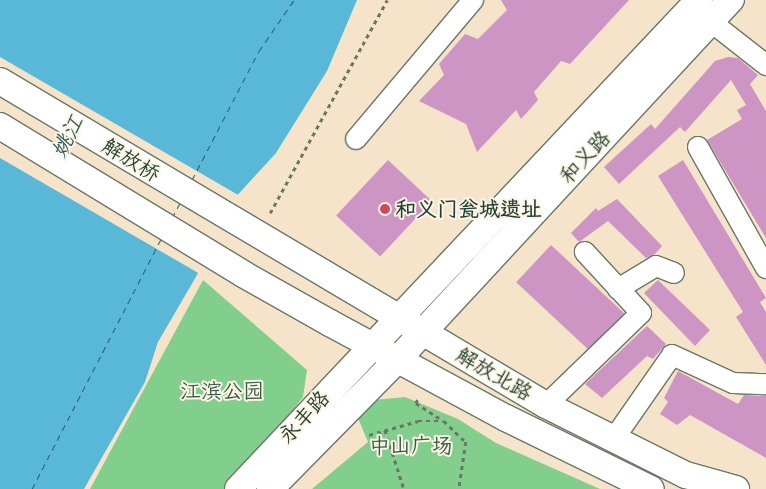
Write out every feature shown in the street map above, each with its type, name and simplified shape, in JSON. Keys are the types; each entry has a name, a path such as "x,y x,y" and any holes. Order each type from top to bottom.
{"main road":[{"name":"和义路","path":"372,345 696,7 731,0"},
{"name":"和义路","path":"398,359 423,332 696,7"},
{"name":"解放桥","path":"0,81 262,238"},
{"name":"解放桥","path":"0,126 243,274"},
{"name":"解放北路","path":"262,238 546,405 686,475 736,489"},
{"name":"解放北路","path":"243,274 587,459 651,489"},
{"name":"永丰路","path":"238,489 372,345"},
{"name":"永丰路","path":"270,489 398,359"}],"street":[{"path":"356,139 473,0"},
{"path":"696,7 766,65"},
{"path":"698,147 766,268"},
{"path":"546,405 641,314 585,252"},
{"path":"618,288 656,266 674,273"},
{"path":"613,440 672,356 733,384 766,384"}],"path":[{"path":"270,214 387,0"},
{"path":"418,400 416,403 444,421 466,442 459,489"},
{"path":"369,435 418,421 444,421"},
{"path":"385,430 404,489"}],"green space":[{"name":"江滨公园","path":"203,280 307,370 303,397 232,489 90,489"},
{"name":"中山广场","path":"405,397 458,419 496,443 600,489 312,489 368,442 355,411 374,400"}],"water":[{"name":"姚江","path":"0,0 357,0 327,71 276,153 222,212 197,275 158,342 145,382 84,489 0,489"}],"pier":[{"path":"0,57 240,196 224,214 200,274 0,158"}],"building":[{"path":"501,0 629,0 570,64 561,61 534,92 538,100 521,119 516,110 477,152 466,124 419,101 444,75 439,64 465,34 478,39 507,10"},
{"path":"728,57 738,58 758,75 750,84 766,111 766,238 707,140 742,119 737,110 746,105 731,80 685,132 680,127 619,184 604,167 651,124 655,129 715,61"},
{"name":"和义门瓮城遗址","path":"388,160 432,201 380,257 336,216"},
{"path":"683,160 766,298 760,302 766,312 766,365 736,317 743,312 658,176"},
{"path":"617,199 662,246 655,254 646,258 608,221 579,242 571,233 596,208 598,211"},
{"path":"551,245 624,313 589,350 516,282"},
{"path":"658,280 710,330 695,346 644,293"},
{"path":"647,326 666,344 653,359 647,356 602,398 585,384"},
{"path":"678,371 738,404 744,395 766,396 766,458 690,415 677,425 660,414 668,402 664,398"}],"ferry route":[{"path":"192,180 259,51 294,0"},
{"path":"172,218 180,203"},
{"path":"32,489 161,239"}],"place":[{"name":"和义门瓮城遗址","path":"385,209"}]}
